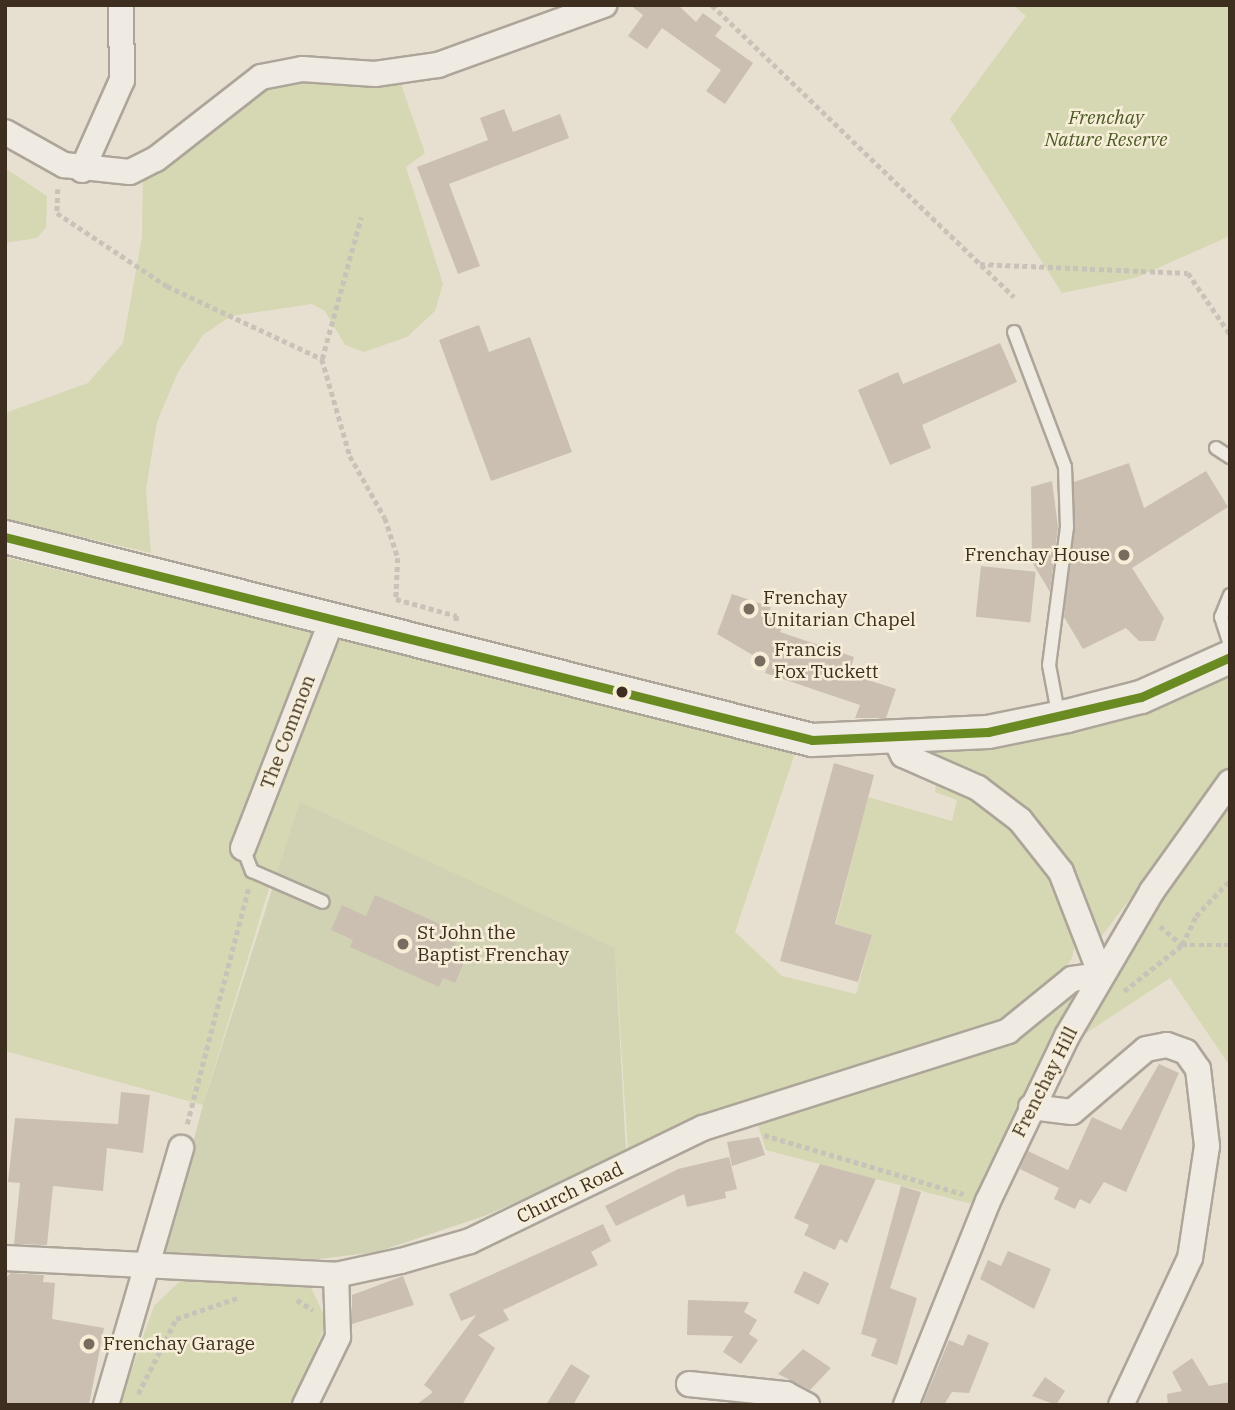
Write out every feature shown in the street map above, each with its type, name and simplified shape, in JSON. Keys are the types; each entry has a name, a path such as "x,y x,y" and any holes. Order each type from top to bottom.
{"street":[{"path":"73,167 122,80 121,5"},
{"path":"5,132 73,167 130,172 156,159 261,77 302,69 375,74 438,65 604,5"},
{"path":"5,537 333,617 811,740 895,739 1059,718 1141,697 1230,657"},
{"name":"The Common","path":"243,848 333,617"},
{"path":"895,739 903,755 978,788 1020,820 1061,872 1101,975"},
{"name":"Frenchay Hill","path":"906,1405 988,1201 1031,1107 1101,975 1230,782"},
{"name":"Church Road","path":"5,1258 336,1275 470,1241 704,1128 1008,1031 1073,979 1101,975"},
{"path":"1031,1107 1072,1112 1146,1049 1167,1045 1186,1052 1198,1069 1207,1146 1190,1258 1121,1405"},
{"path":"106,1405 142,1267 181,1148"},
{"path":"305,1405 338,1337 335,1315 336,1275"},
{"path":"689,1384 786,1394 807,1405"}],"lane":[{"path":"1014,331 1065,467 1067,527 1049,665 1059,718"},
{"path":"1216,448 1230,457"},
{"path":"1230,595 1221,617 1230,645"},
{"path":"243,848 252,871 323,902"}],"path":[{"path":"712,5 1014,298"},
{"path":"73,167 57,213 184,296 321,359"},
{"path":"361,217 335,293 321,359 349,456 385,518 398,558 396,599 457,616 450,648"},
{"path":"979,264 1188,273 1230,334"},
{"path":"181,1148 252,871"},
{"path":"1119,995 1182,945 1196,916 1230,880"},
{"path":"1182,945 1230,945"},
{"path":"759,1133 988,1201"},
{"path":"134,1405 176,1319 249,1295"},
{"path":"288,1299 335,1315"}],"green space":[{"name":"Frenchay Nature Reserve","path":"1013,5 1230,5 1230,236 1135,278 1062,293 950,119 1026,16"},
{"path":"397,73 425,153 406,167 443,284 435,311 407,337 364,352 345,345 325,311 312,304 231,316 203,335 178,372 157,422 146,489 151,553 5,519 5,413 88,383 123,343 142,237 143,165 244,85"},
{"path":"5,168 47,196 46,227 37,238 5,243"},
{"path":"5,557 796,750 735,932 782,976 856,994 872,935 836,924 868,797 952,821 957,800 935,792 937,776 1014,825 1052,875 1075,944 1072,958 1062,974 997,1025 628,1152 615,948 511,901 271,882 203,1105 5,1051"},
{"path":"1230,673 1230,767 1101,937 1090,932 1065,865 930,757 933,749 1145,711"},
{"path":"300,802 615,948 626,1153 487,1215 377,1252 319,1259 163,1256 203,1105"},
{"path":"1230,802 1230,1066 1170,978 1077,1039 1131,941"},
{"path":"1067,992 1074,995 979,1206 766,1150 756,1119 985,1051"},
{"path":"180,1281 310,1286 327,1321 293,1405 119,1405 154,1306"}],"building":[{"path":"630,5 678,5 696,22 703,13 722,27 715,36 753,63 725,104 706,91 721,70 662,28 647,49 628,36 643,15"},
{"path":"504,109 513,132 560,114 569,138 449,184 480,266 458,274 417,167 488,140 480,118"},
{"path":"479,325 489,352 530,337 572,452 491,481 439,340"},
{"path":"1000,343 1017,382 922,425 931,448 890,465 858,390 898,372 903,384"},
{"path":"1129,463 1144,508 1206,471 1228,507 1132,568 1164,618 1155,641 1139,641 1126,628 1083,649 1064,617 1074,482"},
{"path":"1052,481 1058,527 1050,592 1032,562 1031,487"},
{"path":"981,566 1036,572 1030,622 976,617"},
{"path":"732,594 771,607 768,616 784,622 780,632 854,657 849,674 896,689 886,718 855,718 860,705 765,673 768,664 717,634"},
{"path":"834,763 874,775 835,924 872,935 858,982 780,961"},
{"name":"St John the Baptist Frenchay","path":"375,895 460,933 451,953 465,960 455,983 443,978 439,987 350,947 353,940 331,930 342,905 366,916"},
{"path":"1159,1064 1179,1073 1126,1192 1104,1182 1090,1204 1080,1199 1075,1209 1054,1199 1059,1188 1020,1169 1028,1151 1068,1170 1092,1117 1121,1130"},
{"path":"121,1092 150,1095 143,1153 107,1148 103,1191 53,1186 47,1245 14,1244 20,1183 8,1182 15,1118 118,1124"},
{"path":"759,1137 765,1155 732,1166 727,1142"},
{"path":"729,1157 737,1189 725,1192 726,1198 687,1207 684,1194 616,1226 605,1206 678,1169"},
{"path":"820,1164 876,1179 847,1243 840,1239 835,1250 804,1235 809,1225 794,1218"},
{"path":"901,1186 921,1192 890,1288 917,1298 897,1365 871,1356 877,1339 861,1334"},
{"path":"603,1224 611,1241 591,1252 598,1265 503,1310 509,1320 478,1335 495,1348 462,1405 416,1405 433,1392 424,1385 476,1315 461,1321 449,1294"},
{"path":"1008,1251 1051,1269 1034,1309 980,1279 988,1260 1001,1266"},
{"path":"804,1271 829,1283 819,1305 793,1293"},
{"path":"11,1273 44,1275 43,1282 55,1283 52,1319 104,1328 89,1405 5,1405 5,1278"},
{"path":"403,1276 414,1305 352,1324 352,1295"},
{"path":"688,1300 749,1302 744,1312 757,1320 749,1334 758,1340 741,1364 723,1352 733,1336 687,1335"},
{"path":"968,1334 989,1343 969,1393 952,1392 944,1405 922,1405 949,1340 963,1346"},
{"path":"803,1349 831,1368 810,1390 778,1374"},
{"path":"1192,1358 1209,1386 1230,1382 1230,1405 1168,1405 1167,1394 1182,1391 1172,1372"},
{"path":"571,1364 590,1376 573,1405 546,1405"},
{"path":"1045,1377 1065,1391 1056,1405 1032,1396"}],"transit line":[{"path":"5,537 812,740 988,732 1141,697 1230,657"}],"place":[{"name":"Frenchay House","path":"1124,555"},
{"name":"Frenchay Unitarian Chapel","path":"749,609"},
{"name":"Francis Fox Tuckett","path":"760,661"},
{"name":"St John the Baptist Frenchay","path":"403,944"},
{"name":"Frenchay Garage","path":"89,1344"}]}
